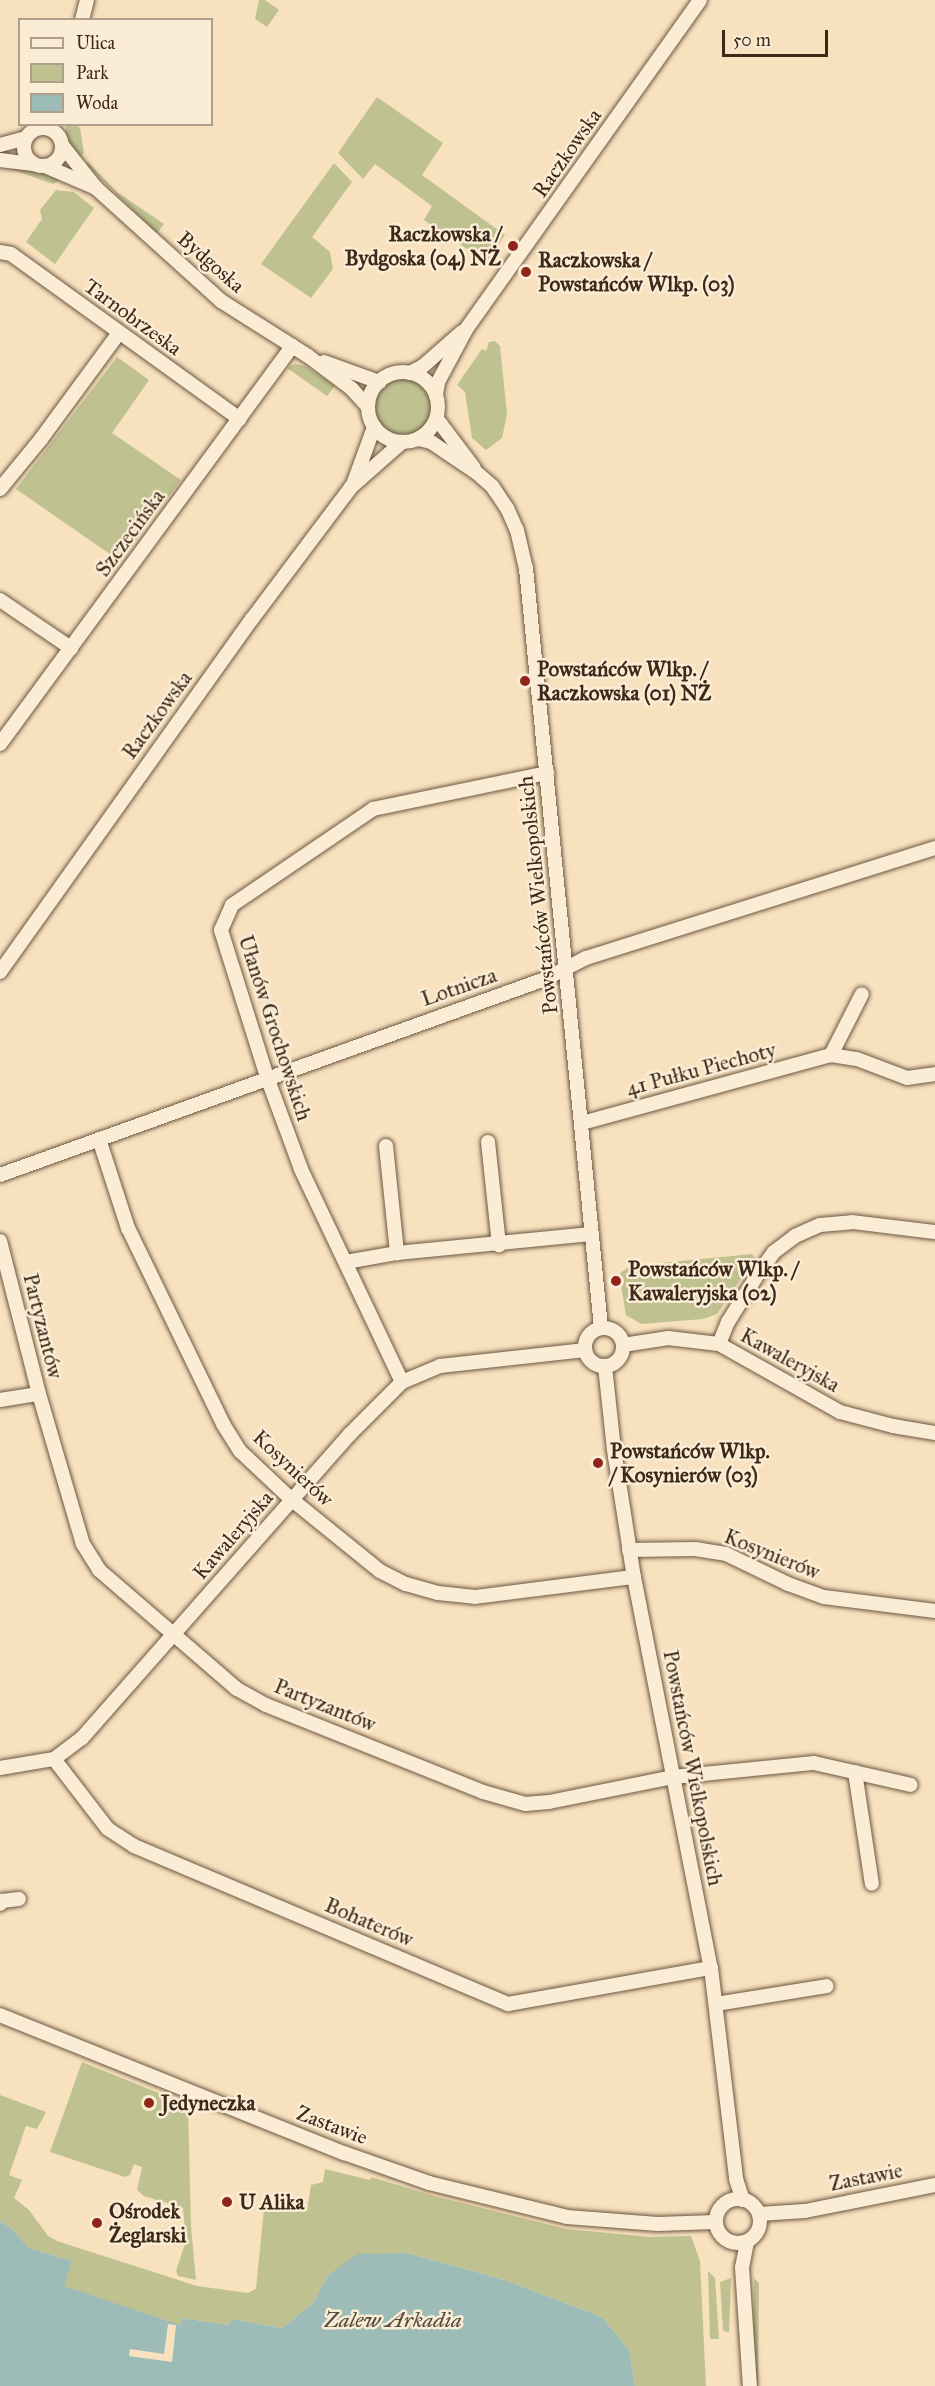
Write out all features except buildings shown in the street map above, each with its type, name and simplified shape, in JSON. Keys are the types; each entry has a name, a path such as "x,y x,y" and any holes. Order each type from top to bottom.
{"street":[{"path":"82,18 87,0"},
{"name":"Raczkowska","path":"436,395 441,376 466,328 700,0"},
{"path":"0,145 26,138 40,126 50,129 61,143"},
{"path":"26,138 25,155 40,165 56,161 61,143 62,126"},
{"name":"Bydgoska","path":"61,143 96,188 221,301 308,356 351,388 368,407"},
{"name":"Bydgoska","path":"0,160 40,165 96,188"},
{"name":"Tarnobrzeska","path":"0,252 11,254 240,419"},
{"name":"Raczkowska","path":"410,373 422,367 466,328"},
{"path":"0,489 41,439 119,333"},
{"name":"Szczecińska","path":"0,744 240,419 291,346"},
{"name":"Bydgoska","path":"308,356 379,382"},
{"path":"410,373 423,378 436,395 439,407 433,428 419,439 402,442 387,438 374,427 368,407 371,393 379,382 390,375 410,373"},
{"name":"Powstańców Wielkopolskich","path":"437,418 477,472"},
{"name":"Raczkowska","path":"351,487 374,427"},
{"name":"Powstańców Wielkopolskich","path":"419,439 431,442 477,472 492,486 507,508 522,547 532,609 601,1328"},
{"name":"Raczkowska","path":"0,972 252,619 351,487 402,442"},
{"path":"0,600 71,648"},
{"name":"Ułanów Grochowskich","path":"402,1382 301,1169 267,1077 221,930 232,905 373,809 547,773"},
{"name":"Lotnicza","path":"0,1175 267,1077 545,979 586,958 935,848"},
{"path":"831,1055 862,993"},
{"name":"41 Pułku Piechoty","path":"582,1123 831,1055 857,1059 907,1078 935,1074"},
{"name":"Kosynierów","path":"99,1138 128,1228 223,1424 240,1451 291,1499 380,1571 406,1584 438,1593 474,1597 633,1577"},
{"path":"488,1142 499,1245"},
{"path":"386,1146 398,1253"},
{"path":"719,1344 728,1322 758,1274 774,1252 795,1236 820,1225 852,1222 935,1232"},
{"path":"346,1262 398,1253 499,1245 591,1234"},
{"name":"Partyzantów","path":"0,1241 39,1394 83,1544 99,1570 237,1689 266,1705 505,1800 525,1804 549,1802 673,1777 814,1763 911,1785"},
{"path":"601,1328 617,1333 623,1345 619,1360 605,1366 592,1362 585,1350 590,1333 601,1328"},
{"name":"Kawaleryjska","path":"623,1345 668,1338 719,1344 840,1412 892,1426 935,1433"},
{"name":"Kawaleryjska","path":"0,1768 54,1759 82,1738 291,1499 349,1435 402,1382 440,1366 585,1350"},
{"name":"Powstańców Wielkopolskich","path":"605,1366 633,1577 711,1968 736,2179 743,2200"},
{"path":"0,1400 39,1394"},
{"name":"Kosynierów","path":"629,1550 695,1549 726,1554 788,1584 824,1597 935,1611"},
{"name":"Bohaterów","path":"54,1759 108,1829 134,1846 508,2004 711,1968"},
{"path":"855,1772 872,1884"},
{"path":"0,1904 2,1901 19,1899"},
{"path":"716,2004 827,1986"},
{"name":"Zastawie","path":"0,2015 334,2149 429,2183 567,2217 662,2224 716,2225"},
{"name":"Powstańców Wielkopolskich","path":"728,2201 736,2179"},
{"name":"Zastawie","path":"759,2220 935,2185"},
{"path":"742,2267 731,2242 716,2225 720,2208 728,2201 743,2200 753,2205 759,2220 747,2242 742,2267 750,2386"},
{"path":"731,2242 747,2242"}],"green space":[{"path":"259,0 265,0 279,10 267,27 255,19"},
{"path":"377,97 443,143 422,175 505,235 486,262 424,220 432,206 375,164 363,179 338,153"},
{"path":"66,126 77,126 80,128 84,153 79,157 65,139"},
{"path":"88,162 117,192 164,224 157,233 85,164"},
{"path":"334,163 352,182 312,237 330,252 333,269 311,298 261,264"},
{"path":"10,165 31,167 62,179 53,184 11,169"},
{"path":"56,190 74,192 94,208 55,264 26,242 42,219 40,210"},
{"path":"495,341 500,346 507,414 502,438 486,450 472,438 465,392 457,385 482,349 486,351 489,342"},
{"path":"117,357 149,380 112,433 181,480 120,561 16,489"},
{"path":"295,364 305,366 335,386 327,396 287,368"},
{"path":"403,372 416,375 428,382 435,394 438,407 435,420 428,432 416,439 403,442 390,439 378,432 371,420 368,407 371,394 378,382 390,375"},
{"path":"752,1254 755,1258 717,1314 703,1319 641,1324 626,1315 619,1274 630,1266"},
{"path":"82,2062 188,2105 191,2227 196,2280 178,2276 176,2271 186,2241 183,2208 144,2196 137,2190 142,2167 134,2164 130,2175 125,2177 50,2152"},
{"path":"0,2095 46,2112 37,2129 26,2126 9,2175 22,2180 14,2198 29,2210 48,2236 57,2241 197,2286 248,2293 256,2289 264,2209 307,2211 311,2185 323,2182 325,2169 370,2180 371,2177 434,2196 566,2229 651,2237 691,2236 700,2261 706,2386 635,2386 629,2350 602,2317 505,2280 407,2253 328,2275 313,2303 282,2328 232,2319 229,2325 182,2318 180,2325 168,2324 63,2286 72,2261 29,2248 11,2228 0,2221"},
{"path":"708,2271 715,2278 719,2339 710,2339"},
{"path":"731,2278 729,2332 726,2332 723,2330 720,2282"},
{"path":"754,2278 759,2283 758,2386 755,2386 753,2356"}],"water":[{"name":"Zalew Arkadia","path":"0,2221 11,2228 29,2248 72,2261 64,2286 180,2325 182,2318 229,2325 232,2319 282,2328 313,2303 328,2275 358,2254 407,2253 505,2280 602,2317 629,2350 635,2386 0,2386"}],"pier":[{"path":"168,2324 176,2325 172,2362 129,2356 130,2349 164,2354"}],"place":[{"name":"Raczkowska / Bydgoska (04) NŻ","path":"513,246"},
{"name":"Raczkowska / Powstańców Wlkp. (03)","path":"526,272"},
{"name":"Powstańców Wlkp. / Raczkowska (01) NŻ","path":"525,681"},
{"name":"Powstańców Wlkp. / Kawaleryjska (02)","path":"616,1281"},
{"name":"Powstańców Wlkp. / Kosynierów (03)","path":"598,1463"},
{"name":"Jedyneczka","path":"149,2103"},
{"name":"U Alika","path":"227,2202"},
{"name":"Ośrodek Żeglarski","path":"97,2223"}]}
